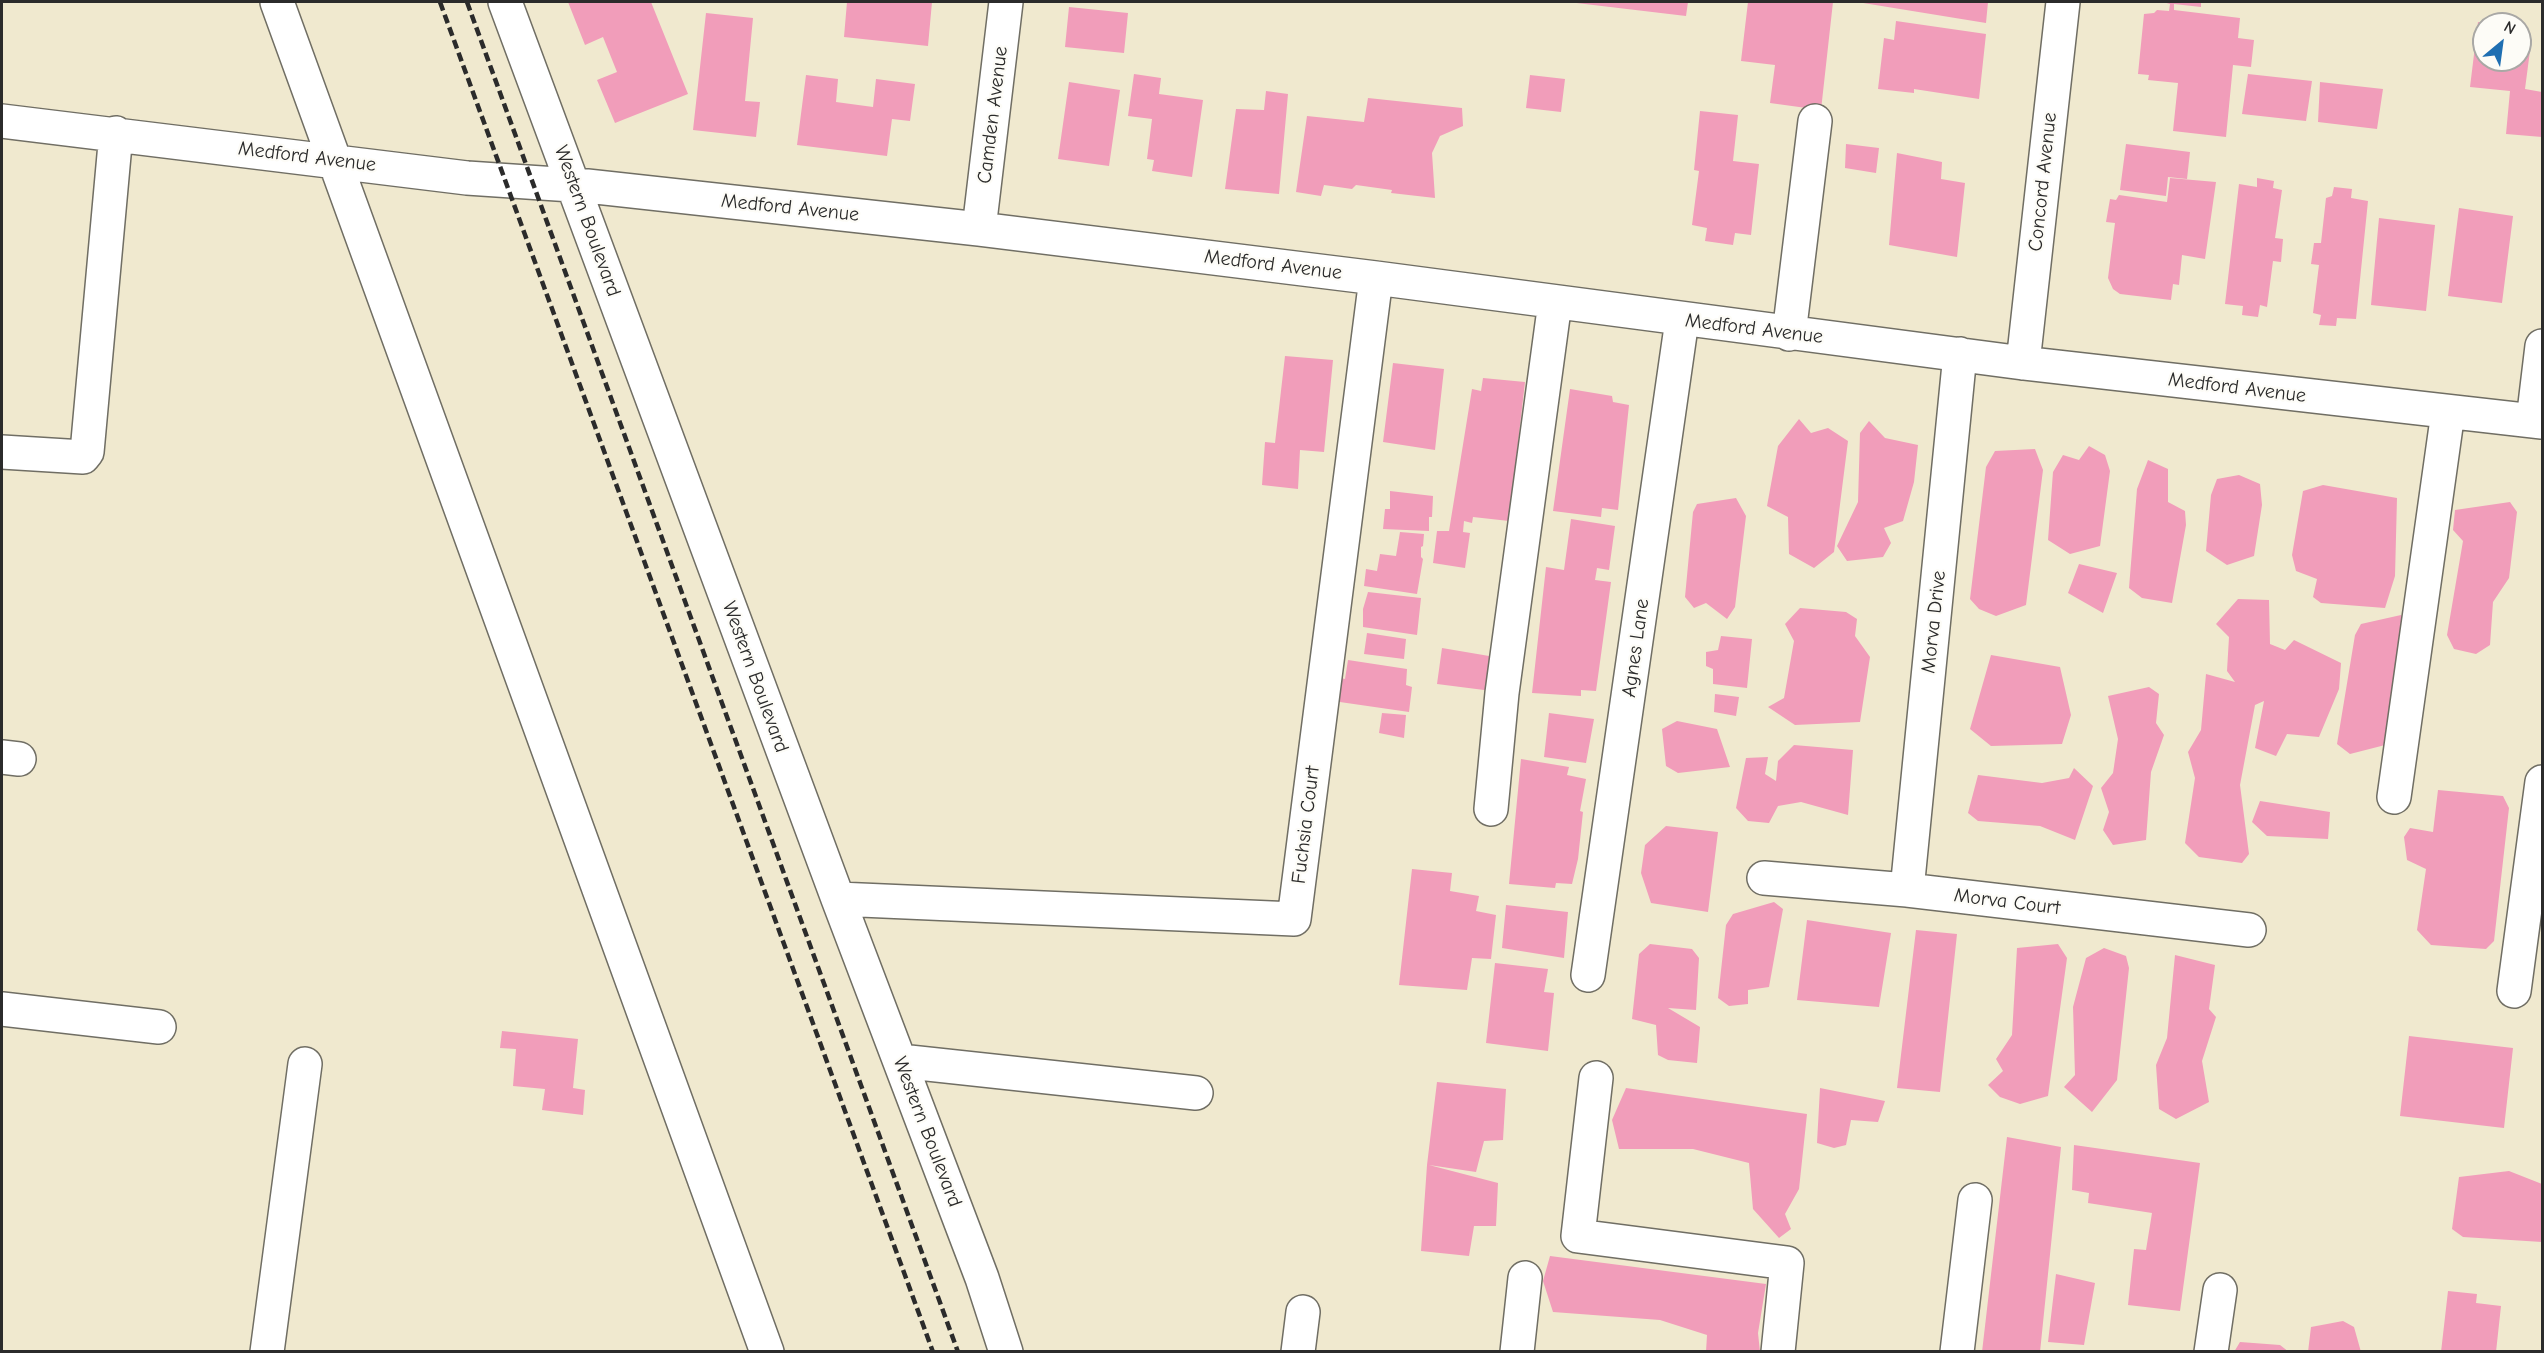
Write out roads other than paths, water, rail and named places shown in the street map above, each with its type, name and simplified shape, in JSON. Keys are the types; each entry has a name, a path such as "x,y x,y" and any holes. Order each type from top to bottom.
{"street":[{"path":"277,2 767,1352"},
{"name":"Western Boulevard","path":"506,2 838,899 982,1278 1006,1352"},
{"name":"Camden Avenue","path":"979,229 1006,2"},
{"name":"Concord Avenue","path":"2023,363 2063,2"},
{"name":"Medford Avenue","path":"2,121 116,133 467,178 573,185 979,229 1377,278 1682,320 2023,363 2538,421"},
{"path":"1789,334 1815,121"},
{"path":"2,452 83,457 87,452 116,133"},
{"name":"Fuchsia Court","path":"838,899 1294,919 1377,278"},
{"path":"1491,809 1502,693 1555,302"},
{"name":"Agnes Lane","path":"1588,975 1682,320"},
{"path":"2538,421 2542,346"},
{"name":"Morva Drive","path":"1907,890 1960,354"},
{"path":"2394,797 2448,412"},
{"path":"2514,991 2542,782"},
{"name":"Morva Court","path":"1764,878 1907,890 2249,930"},
{"path":"2,1010 159,1027"},
{"path":"900,1061 1196,1093"},
{"path":"267,1352 305,1064"},
{"path":"1596,1078 1578,1236 1787,1263 1778,1352"},
{"path":"1957,1352 1975,1200"},
{"path":"1517,1352 1525,1278"},
{"path":"2211,1352 2220,1290"},
{"path":"1298,1352 1303,1312"}],"railway":[{"path":"440,2 933,1352"},
{"path":"467,2 958,1352"}]}
